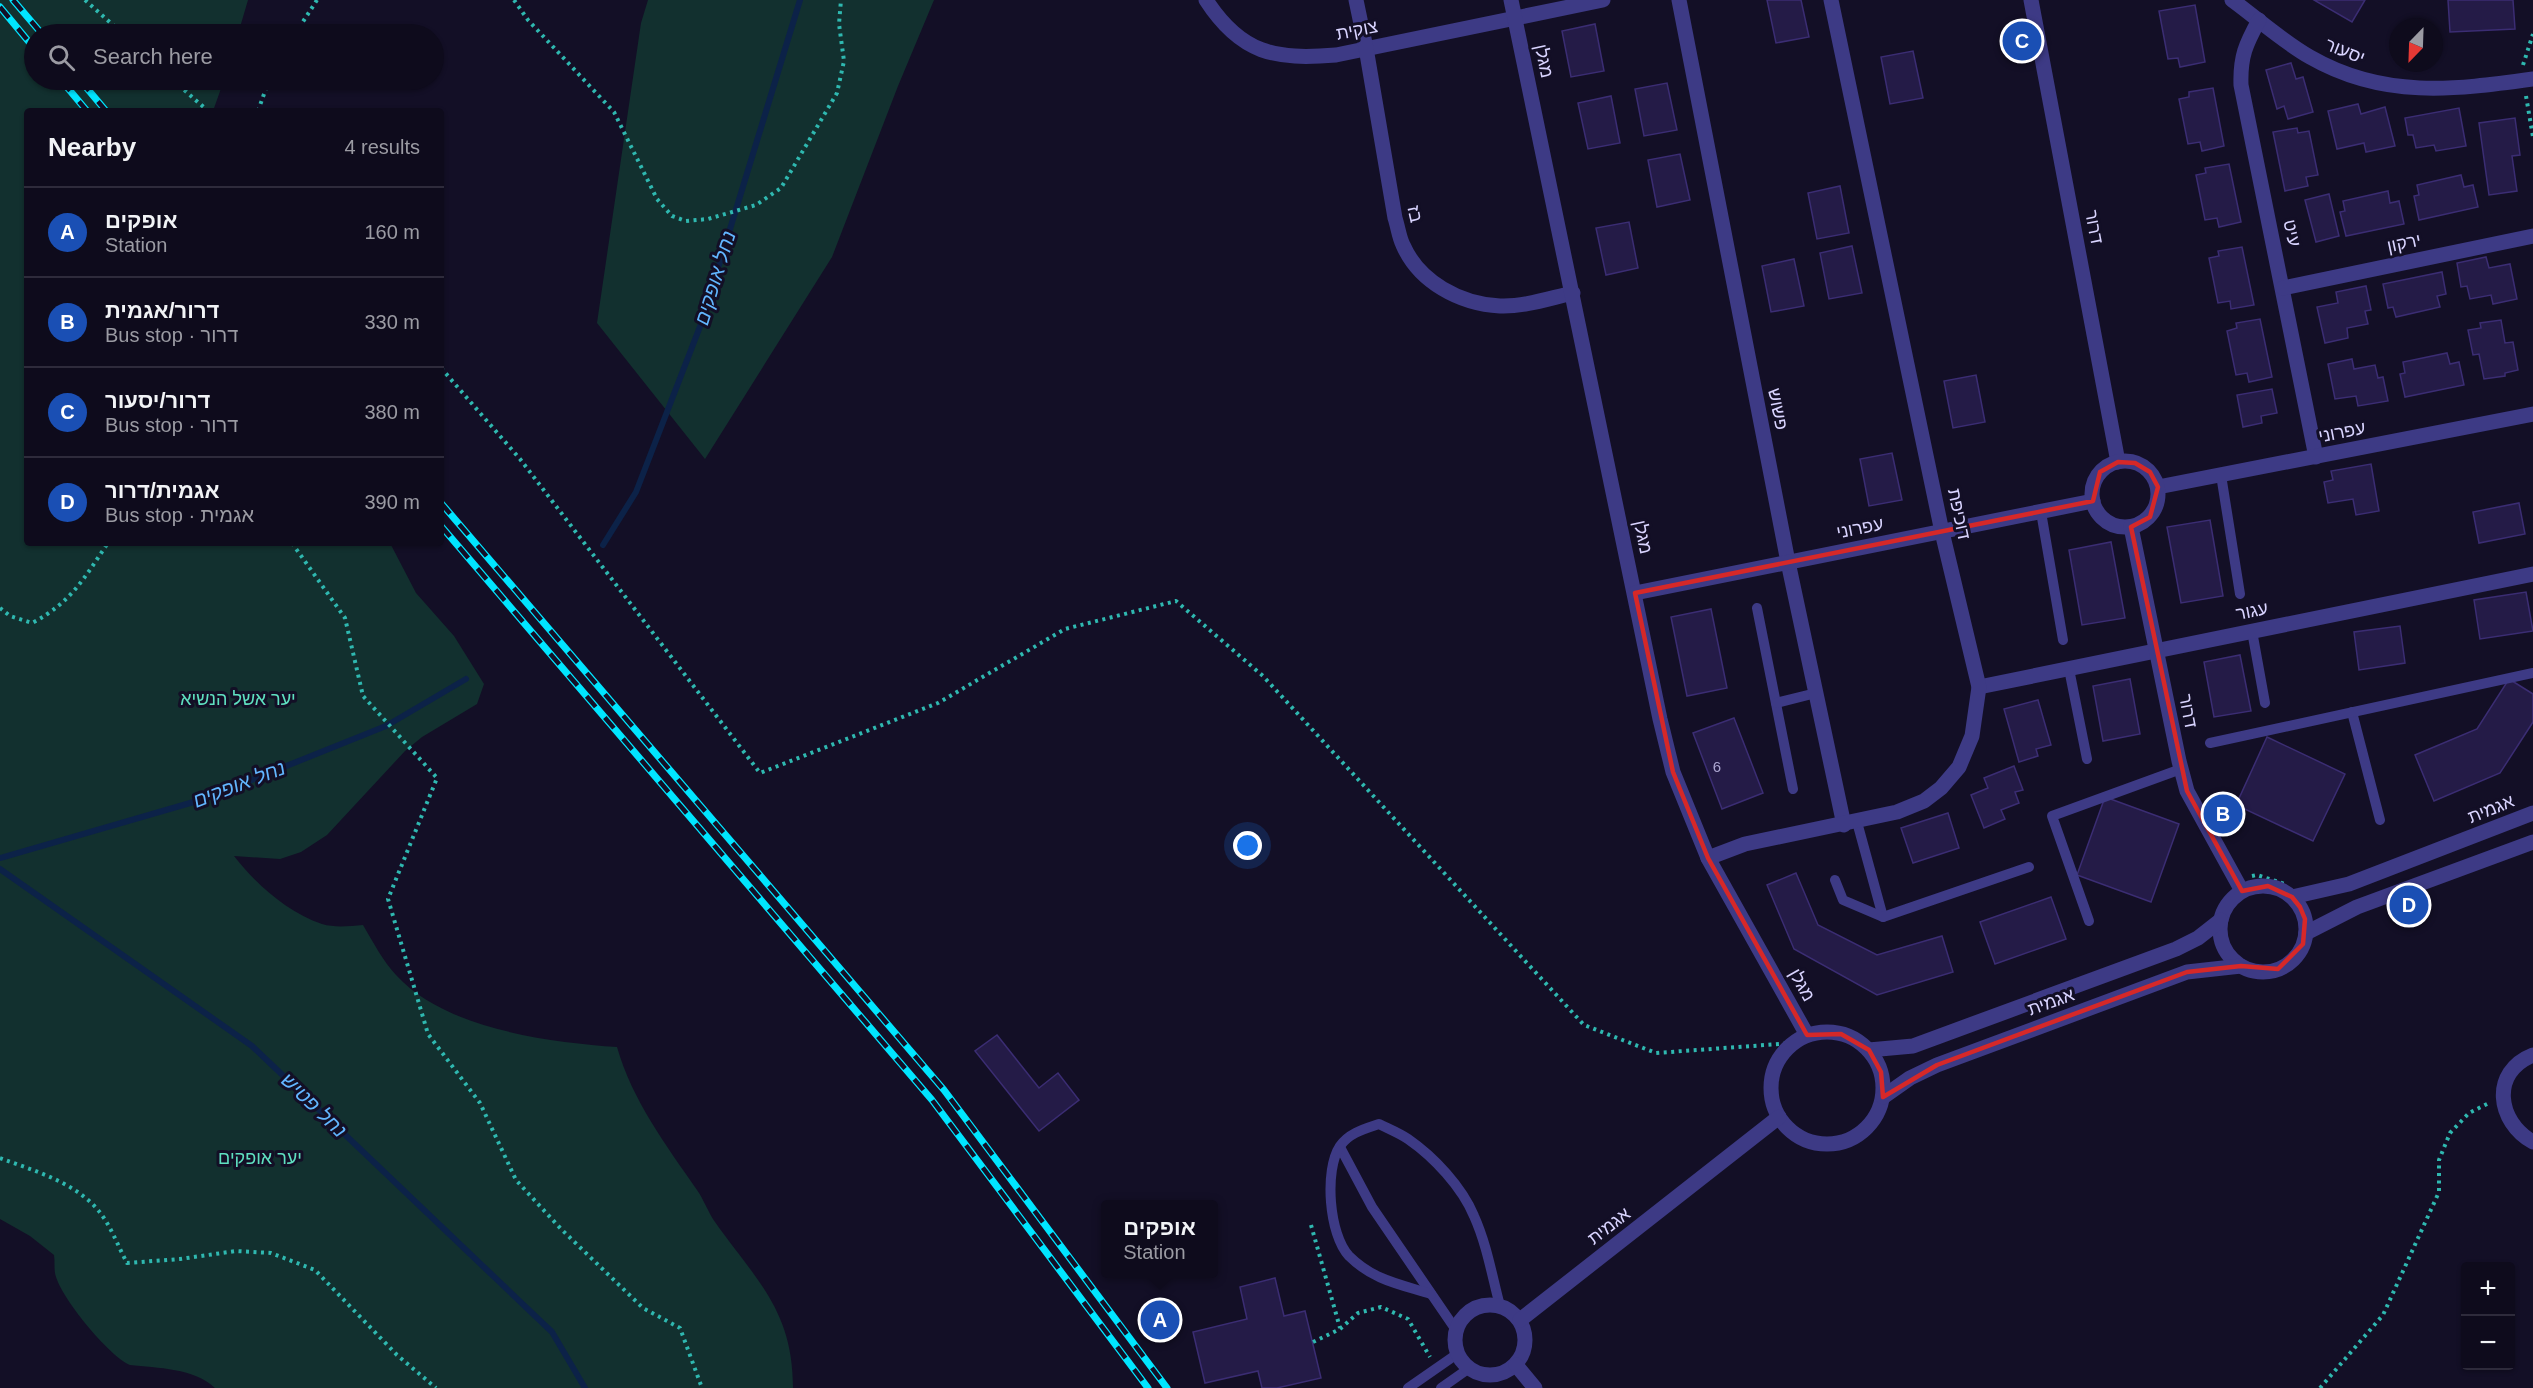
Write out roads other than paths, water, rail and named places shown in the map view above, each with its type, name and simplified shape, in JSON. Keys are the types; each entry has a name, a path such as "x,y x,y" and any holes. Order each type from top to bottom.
{"street":[{"name":"צוקית","path":"1206,0 1223,24 1239,39 1257,50 1276,55 1300,57 1336,55 1515,19"},
{"name":"בז","path":"1356,0 1395,218 1403,244 1414,265 1447,292 1473,302 1501,306 1573,293"},
{"path":"1511,0 1515,19 1603,0"},
{"name":"פשוש","path":"1679,0 1788,562 1816,693 1851,823"},
{"name":"דוכיפת","path":"1708,858 1745,844 1897,812 1924,801 1941,788 1959,767 1972,736 1979,687 1942,532 1831,0"},
{"name":"דרור","path":"2031,0 2118,462"},
{"name":"יסעור","path":"2232,0 2311,58 2342,72 2377,83 2417,89 2465,89 2533,79"},
{"name":"מגלן","path":"1515,19 1673,772 1708,858 1808,1035"},
{"name":"עיט","path":"2259,20 2244,46 2240,64 2241,85 2316,457"},
{"name":"ירקון","path":"2283,288 2533,236"},
{"name":"עפרוני","path":"2158,487 2533,414"},
{"path":"2118,462 2143,466 2150,472 2158,487 2156,508 2150,517 2131,526 2121,527 2103,518 2093,501 2095,481 2100,472 2118,462"},
{"name":"עפרוני","path":"1635,593 2093,501"},
{"name":"דרור","path":"2131,526 2187,791 2242,891"},
{"name":"עגור","path":"1979,687 2533,574"},
{"name":"אגמית","path":"2292,897 2349,884 2533,813"},
{"path":"2306,933 2357,908 2533,842"},
{"path":"2255,886 2268,886 2292,897 2300,907 2305,920 2306,933 2297,955 2278,969 2259,971 2241,966 2232,959 2222,941 2221,920 2228,903 2242,891 2255,886"},
{"name":"אגמית","path":"1869,1050 1913,1046 2012,1010 2176,949 2198,938 2221,920"},
{"name":"אגמית","path":"1883,1097 1910,1077 1937,1065 2187,972 2241,966"},
{"path":"1824,1032 1841,1034 1856,1040 1869,1050 1881,1072 1883,1097 1879,1111 1871,1124 1860,1134 1843,1142 1825,1144 1807,1140 1791,1131 1779,1117 1773,1102 1771,1086 1774,1070 1782,1055 1793,1043 1808,1035 1824,1032"},
{"path":"2533,1055 2525,1058 2514,1068 2506,1081 2503,1096 2504,1110 2510,1124 2520,1135 2533,1142"},
{"name":"אגמית","path":"1520,1320 1779,1117"},
{"path":"1488,1304 1500,1306 1511,1311 1520,1320 1526,1343 1516,1365 1504,1373 1492,1376 1479,1374 1468,1369 1457,1354 1454,1342 1455,1330 1470,1310 1488,1304"},
{"path":"1516,1365 1535,1388"}],"lane":[{"path":"2221,475 2240,594"},
{"path":"2041,512 2063,640"},
{"path":"1757,608 1794,789"},
{"path":"2252,631 2265,703"},
{"path":"2069,669 2087,759"},
{"path":"2210,743 2533,673"},
{"path":"1776,703 1816,693"},
{"path":"2352,712 2380,820"},
{"path":"2089,921 2052,816 2181,769"},
{"path":"1851,823 1883,917"},
{"path":"1835,880 1843,900 1883,917 2029,867"},
{"path":"1431,1294 1371,1275 1347,1254 1333,1220 1329,1181 1340,1147 1358,1130 1379,1124 1407,1138 1428,1155 1453,1184 1474,1215 1500,1306"},
{"path":"1340,1147 1372,1207 1455,1330"},
{"path":"1408,1388 1457,1354"},
{"path":"1441,1388 1468,1369"}],"waterway":[{"name":"נחל אופקים","path":"603,545 636,492 701,324 800,0"},
{"name":"נחל אופקים","path":"0,858 204,799 386,726 466,679"},
{"name":"נחל פטיש","path":"0,869 252,1046 552,1332 585,1388"}],"railway":[{"path":"13,0 33,24"},
{"path":"0,7 24,36"},
{"path":"69,90 84,108"},
{"path":"88,90 103,108"},
{"path":"444,507 944,1090 1167,1388"},
{"path":"444,530 932,1100 1148,1388"}],"place":[{"name":"דרור/יסעור","path":"2022,41"},
{"name":"דרור/אגמית","path":"2223,814"},
{"name":"אגמית/דרור","path":"2409,905"},
{"name":"אופקים","path":"1160,1320"}],"park label":[{"name":"יער אשל הנשיא","path":"238,699"},
{"name":"יער אופקים","path":"260,1158"}]}
